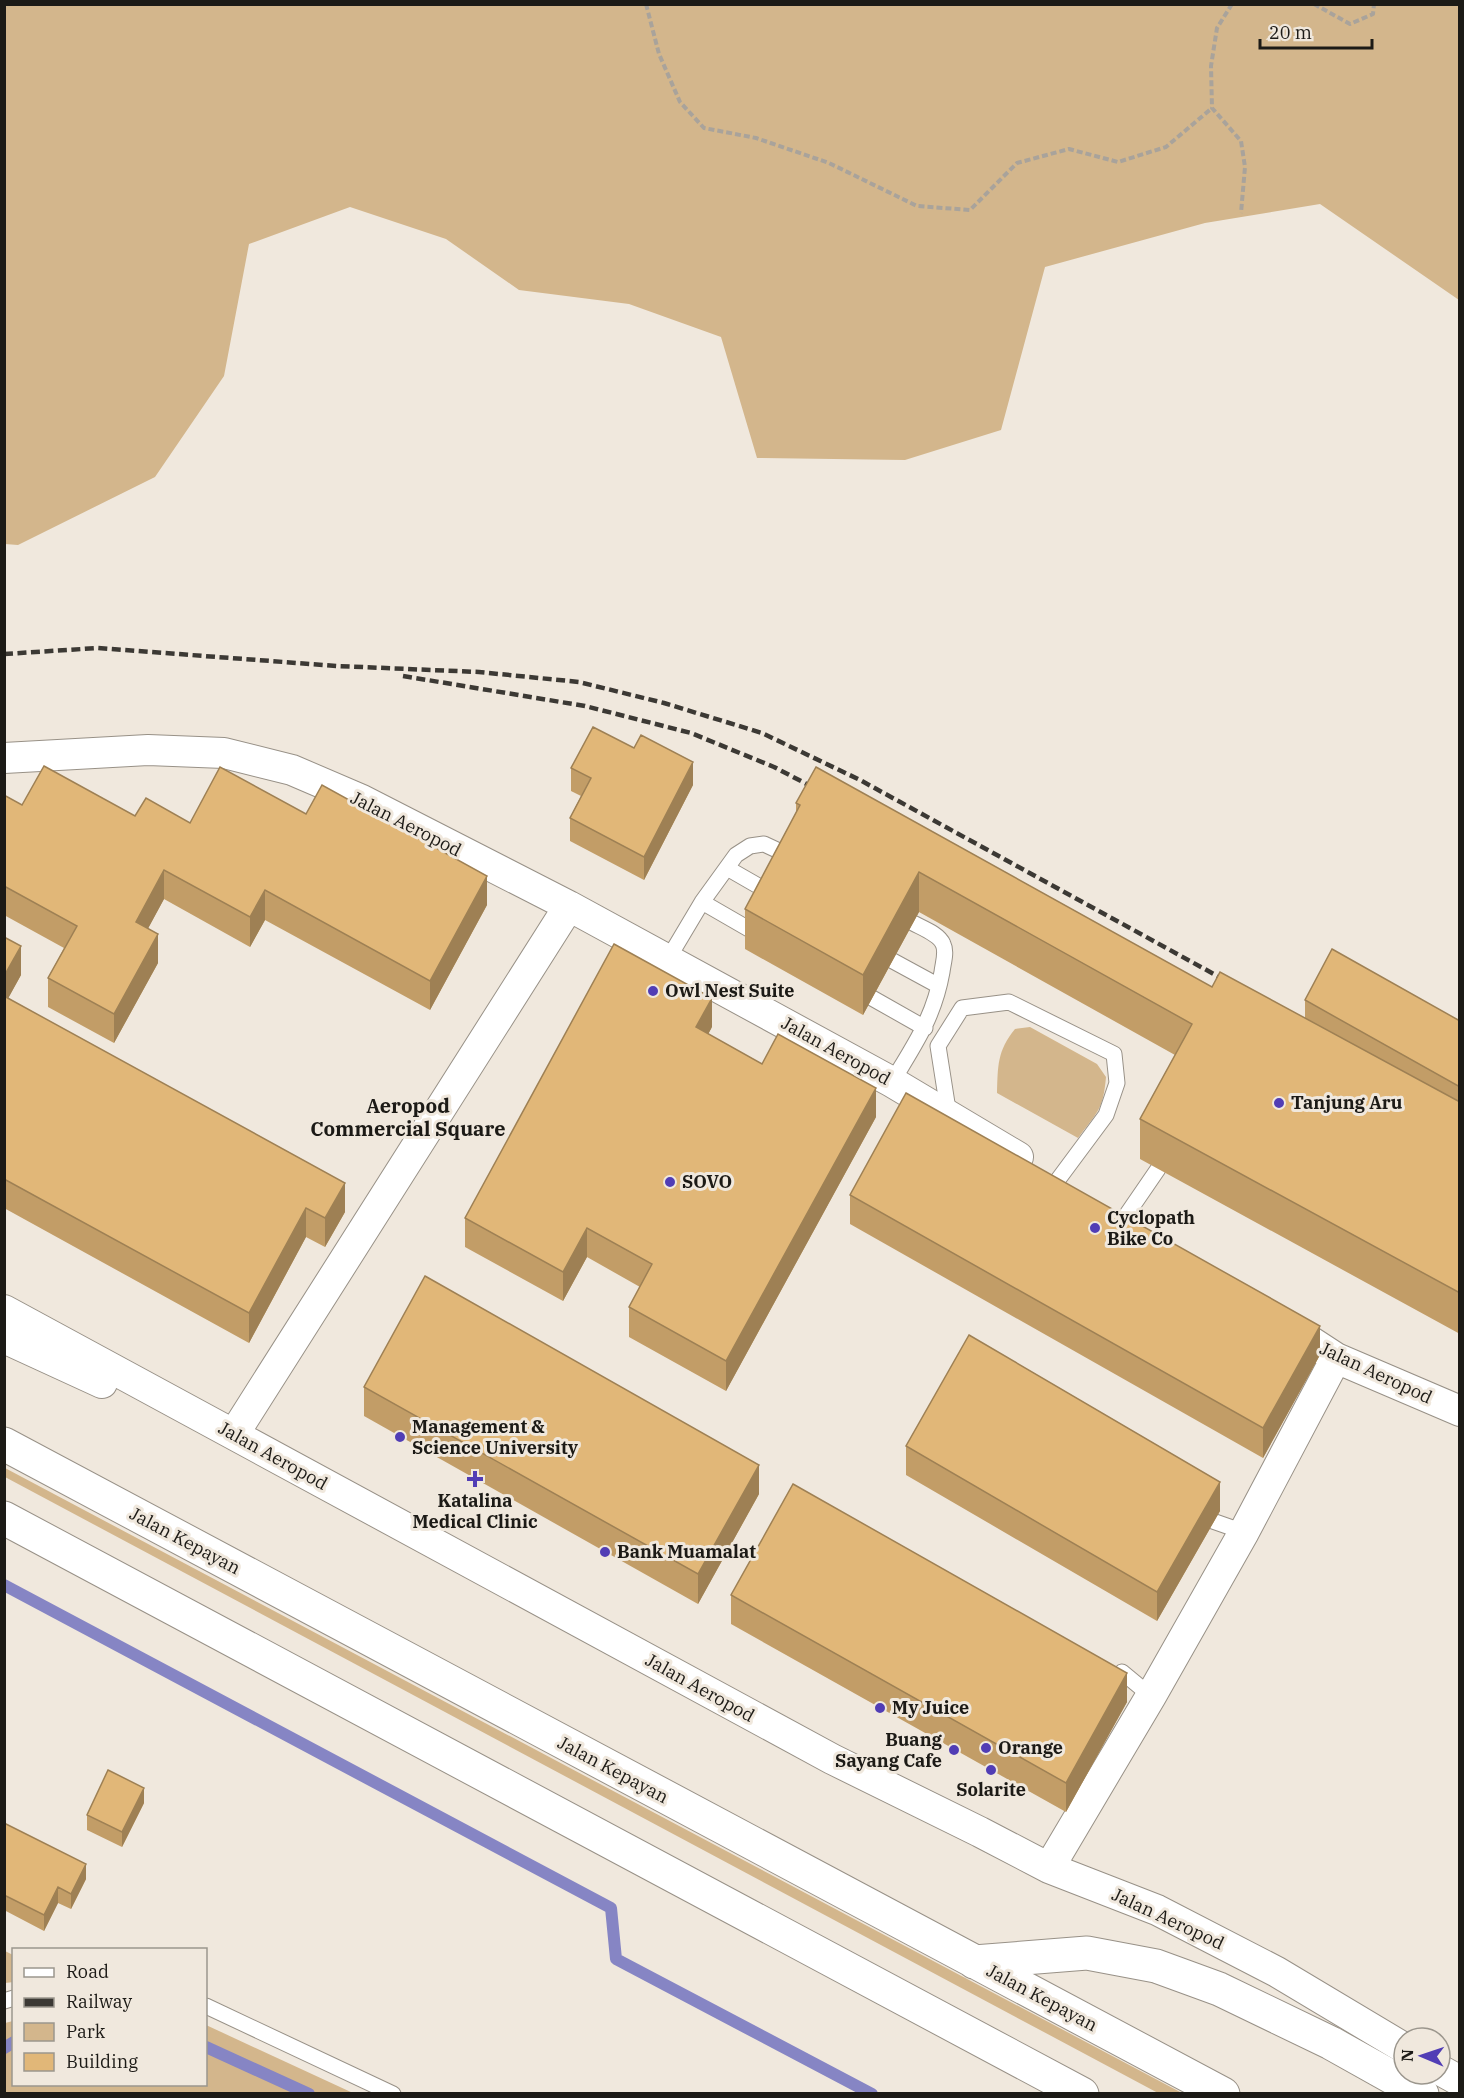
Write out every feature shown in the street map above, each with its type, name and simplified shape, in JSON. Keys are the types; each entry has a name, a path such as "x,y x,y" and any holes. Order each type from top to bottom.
{"highway":[{"name":"Jalan Kepayan","path":"4,1444 1223,2094"},
{"path":"4,1518 1082,2094"},
{"path":"974,1962 1087,1953 1156,1966 1219,1989 1331,2043 1422,2094"}],"street":[{"name":"Jalan Aeropod","path":"4,758 148,750 224,753 281,767 362,800 569,906 892,1082 1067,1187"},
{"path":"234,1434 569,906"},
{"name":"Jalan Aeropod","path":"4,1310 832,1759 1049,1868 1157,1910 1277,1972 1392,2041"},
{"name":"Jalan Aeropod","path":"1268,1314 1336,1358 1460,1411"},
{"path":"4,1338 100,1383 144,1385"},
{"path":"1049,1868 1151,1696 1244,1532 1336,1358"}],"lane":[{"path":"668,959 702,902 736,855 750,846 764,844 794,858"},
{"path":"727,868 774,895"},
{"path":"702,902 754,932"},
{"path":"892,1082 925,1028 939,986 945,957 944,945 938,938 913,923"},
{"path":"893,961 939,986"},
{"path":"872,998 925,1028"},
{"path":"949,1116 938,1046 962,1008 1009,1002 1114,1054 1117,1083 1106,1115 1067,1187"},
{"path":"1123,1220 1158,1169"},
{"path":"1204,1518 1244,1532"},
{"path":"1122,1672 1151,1696"},
{"path":"207,2006 393,2094"}],"path":[{"path":"646,4 659,54 680,102 704,128 756,138 829,163 917,206 969,210 1017,163 1069,149 1118,162 1166,147 1212,108"},
{"path":"1232,4 1217,28 1211,66 1212,108 1241,141 1245,167 1241,213"},
{"path":"1314,4 1350,24 1373,14 1374,4"}],"green space":[{"path":"5,4 1459,5 1459,300 1320,204 1205,223 1045,267 1001,430 905,460 757,458 721,337 629,304 519,290 446,239 350,207 249,244 224,376 155,477 18,545 5,544"},
{"path":"1030,1027 1097,1064 1106,1077 1101,1104 1078,1138 997,1093 998,1067 1005,1044 1015,1029"},
{"path":"5,1468 1182,2093 1158,2093 5,1477"},
{"path":"5,1951 12,1954 12,1982 5,1983"},
{"path":"12,2021 12,2086 207,2086 207,2025 353,2093 5,2093 5,2023"}],"building":[{"path":"593,727 634,748 641,735 693,762 644,857 570,818 591,778 571,768"},
{"path":"44,766 135,816 146,798 190,823 220,767 306,814 322,785 487,876 430,981 265,890 250,917 164,870 136,922 158,934 114,1014 48,978 77,926 4,886 4,795 22,805"},
{"name":"Tanjung Aru","path":"816,767 1212,987 1220,972 1460,1102 1460,1293 1140,1119 1192,1024 919,872 863,975 745,909 800,805 796,803"},
{"path":"4,937 21,946 4,976"},
{"name":"SOVO","path":"614,944 712,998 696,1027 762,1064 778,1034 876,1088 726,1361 629,1307 652,1264 587,1228 563,1272 465,1218"},
{"path":"1332,949 1460,1021 1460,1087 1305,1000"},
{"path":"4,996 345,1183 325,1218 306,1208 249,1313 4,1179"},
{"path":"906,1093 1320,1326 1263,1428 850,1195"},
{"path":"425,1276 759,1465 698,1574 364,1387"},
{"path":"969,1335 1220,1482 1157,1592 906,1446"},
{"path":"793,1484 1127,1673 1066,1783 731,1595"},
{"path":"108,1770 144,1788 122,1832 87,1815"},
{"path":"4,1823 86,1864 71,1894 58,1887 44,1915 4,1895"}],"waterway":[{"path":"4,1585 611,1908 616,1959 872,2094"},
{"path":"4,2048 12,2043"},
{"path":"207,2047 309,2094"}],"railway":[{"path":"4,654 98,648 337,666 479,672 579,682 664,703 762,733 860,780 1232,984"},
{"path":"403,676 585,706 691,733 774,767 822,792"}],"place":[{"name":"Owl Nest Suite","path":"653,991"},
{"name":"Tanjung Aru","path":"1279,1103"},
{"name":"SOVO","path":"670,1182"},
{"name":"Cyclopath Bike Co","path":"1095,1228"},
{"name":"Management & Science University","path":"400,1437"},
{"name":"Katalina Medical Clinic","path":"475,1479"},
{"name":"Bank Muamalat","path":"605,1552"},
{"name":"My Juice","path":"880,1708"},
{"name":"Orange","path":"986,1748"},
{"name":"Buang Sayang Cafe","path":"954,1750"},
{"name":"Solarite","path":"991,1770"}],"district":[{"name":"Aeropod Commercial Square","path":"408,1118"}]}
